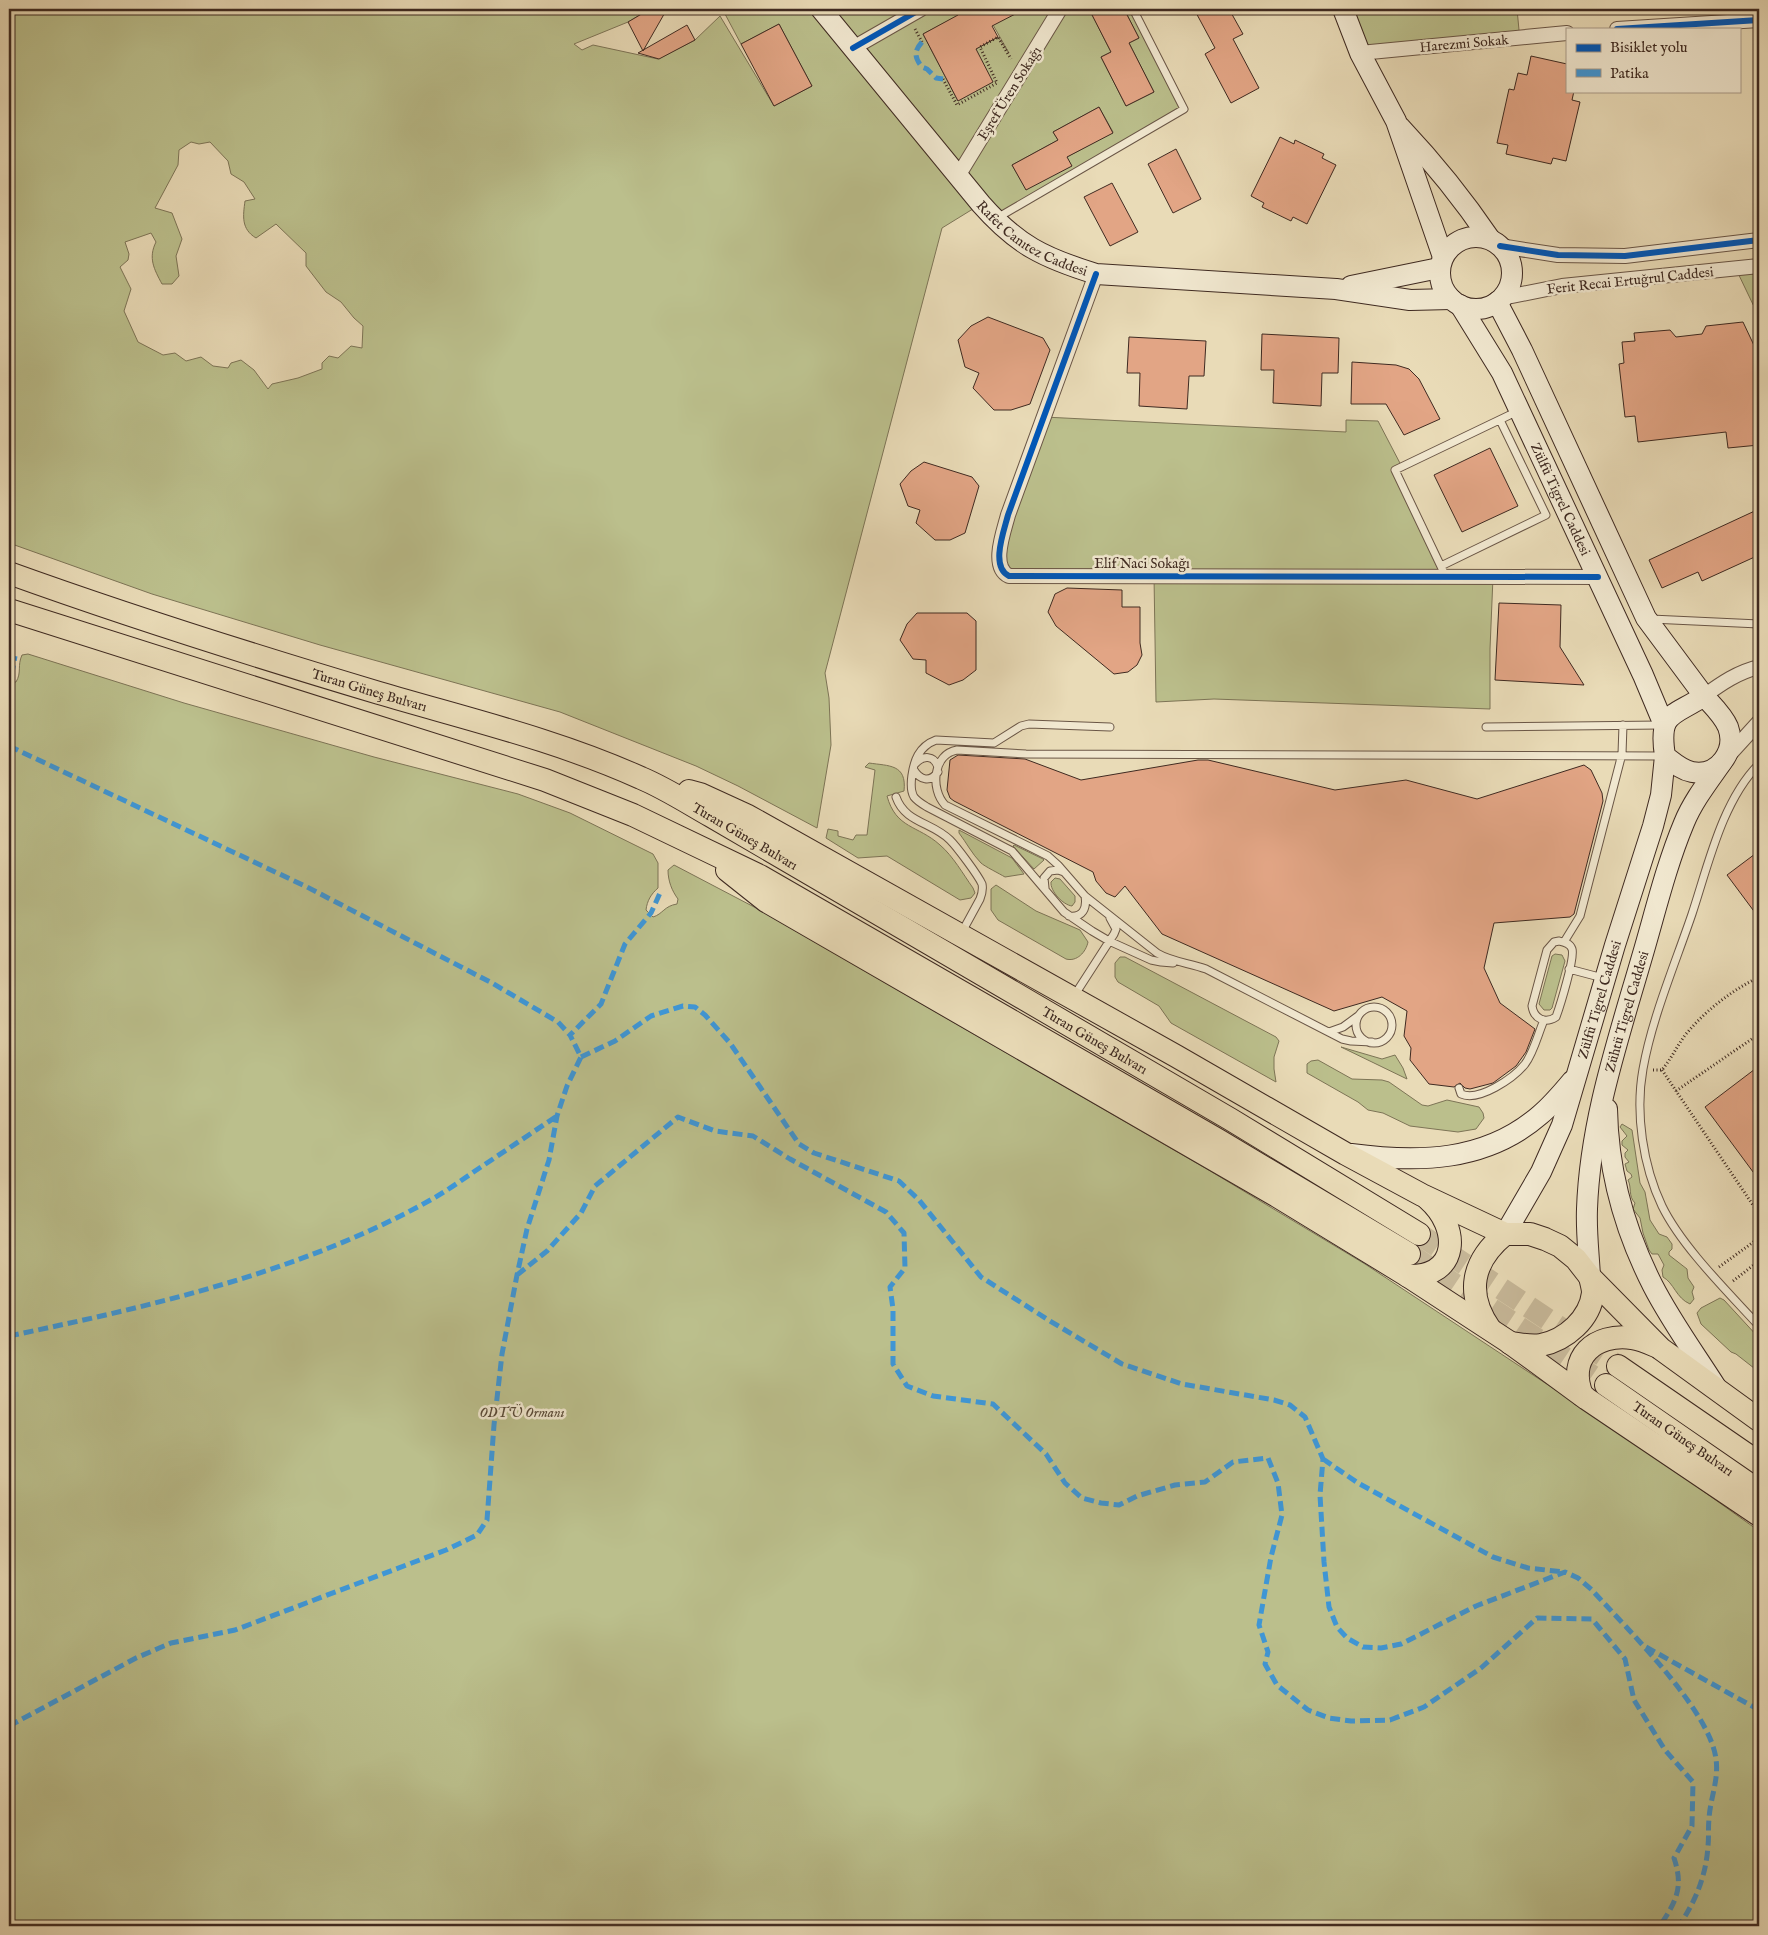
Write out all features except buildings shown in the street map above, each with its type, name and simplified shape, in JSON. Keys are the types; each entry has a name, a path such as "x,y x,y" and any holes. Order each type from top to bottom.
{"main road":[{"name":"Rafet Canıtez Caddesi","path":"821,9 994,219 1010,234 1035,251 1065,265 1096,274 1336,288 1410,300 1455,302"},
{"path":"1343,9 1360,53 1396,122 1441,263 1440,280 1444,290 1455,302 1470,309 1480,309 1499,300 1508,291 1512,279 1512,267 1508,255 1495,242 1431,160 1396,122"},
{"path":"1441,263 1454,243 1462,238 1481,236 1495,242"},
{"name":"Rafet Canıtez Caddesi","path":"1336,288 1441,263"},
{"name":"Zülfü Tigrel Caddesi","path":"1499,300 1646,618 1704,696"},
{"name":"Zülfü Tigrel Caddesi","path":"1455,302 1502,373 1598,577 1664,725"},
{"name":"Turan Güneş Bulvarı","path":"9,573 122,613 212,642 516,732 576,752 643,778 1230,1119 1419,1234"},
{"path":"9,610 545,780 634,815 691,842 766,901 1268,1191 1408,1265 1422,1275 1442,1264 1449,1252 1449,1234 1444,1219 1437,1208 1422,1195"},
{"path":"1704,696 1727,726 1730,744 1722,762 1716,768 1707,772 1692,772 1682,769 1665,756 1662,733 1664,725 1683,707 1704,696"},
{"name":"Zülfü Tigrel Caddesi","path":"1505,1234 1530,1193 1562,1124 1653,826 1660,795 1665,756"},
{"name":"Zühtü Tigrel Caddesi","path":"1590,1277 1586,1210 1597,1122 1606,1083 1667,872 1684,823 1702,790 1722,762"},
{"path":"643,778 700,794 748,816 961,934 1346,1154 1422,1195 1505,1234 1530,1234 1552,1242 1581,1264 1590,1277 1661,1348 1759,1420"},
{"path":"1346,1154 1377,1158 1430,1159 1457,1155 1483,1148 1508,1138 1530,1123 1552,1105 1578,1074"},
{"path":"1606,1083 1607,1122 1612,1163 1619,1199 1635,1245 1654,1287 1718,1391"},
{"path":"1505,1234 1488,1251 1479,1266 1475,1281 1476,1301 1483,1319 1500,1337 1521,1345 1541,1345 1569,1333 1589,1307 1593,1291 1590,1277"},
{"path":"1408,1265 1500,1337 1759,1515"},
{"path":"1582,1394 1578,1381 1578,1368 1582,1357 1595,1344 1607,1339 1631,1338 1661,1348"},
{"name":"Turan Güneş Bulvarı","path":"1618,1366 1759,1464"},
{"name":"Turan Güneş Bulvarı","path":"1606,1385 1759,1491"}],"street":[{"path":"853,48 921,9"},
{"name":"Eşref Üren Sokağı","path":"958,176 1060,9"},
{"path":"1633,28 1759,20"},
{"name":"Harezmi Sokak","path":"1360,53 1566,33"},
{"name":"Ferit Recai Ertuğrul Caddesi","path":"1495,242 1558,255 1625,256 1759,240"},
{"name":"Ferit Recai Ertuğrul Caddesi","path":"1499,300 1562,286 1759,266"},
{"name":"Elif Naci Sokağı","path":"1096,274 1008,515 1000,544 999,559 1001,570 1004,573 1009,576 1443,571 1598,577"},
{"path":"1704,696 1737,674 1759,667"},
{"path":"1722,762 1759,722"}],"lane":[{"path":"994,219 1184,110 1133,9"},
{"path":"1500,420 1546,515 1443,571 1395,470 1519,410"},
{"path":"1646,618 1759,624"},
{"path":"1110,726 1029,724 1021,726 994,743 936,740 918,753 914,767 912,791 914,797 919,802 1012,851 1058,906 1069,916 1109,941 1151,960 1184,963"},
{"path":"1564,942 1580,916 1622,754 1623,725"},
{"path":"1486,727 1664,725"},
{"path":"1328,1032 1343,1027 1369,1008 1375,1007 1381,1008 1389,1016 1392,1027 1387,1037 1383,1040 1351,1042 1328,1032 1206,969 1170,960 1157,953 1084,896 1048,856 945,805 937,794 936,787 941,759 945,755 958,750 1036,754 1622,754 1665,756"},
{"path":"914,767 919,759 926,757 933,760 938,770"},
{"path":"1759,764 1742,785 1727,814 1652,1033 1643,1070 1641,1115 1647,1161 1662,1206 1674,1225 1711,1272 1759,1326"},
{"path":"914,767 919,776 926,780 933,778 938,770"},
{"path":"896,797 907,815 950,840 981,883 982,894 961,934"},
{"path":"1045,890 1044,878 1050,871 1058,870 1064,872"},
{"path":"1069,916 1075,916 1083,912 1086,907 1084,896"},
{"path":"1073,998 1114,934 1116,929 1107,914"},
{"path":"1554,942 1564,942 1572,948 1569,969 1556,1017 1544,1020 1536,1016 1532,1006 1547,950 1554,942"},
{"path":"1569,969 1606,979"},
{"path":"1359,1015 1356,1026 1358,1032 1361,1037 1372,1042"},
{"path":"1459,1088 1462,1094 1467,1096 1490,1091 1521,1068 1528,1059 1544,1020"}],"path":[{"path":"943,79 957,105 997,83 980,47 998,37 1021,74"},
{"path":"1662,1070 1686,1034 1708,1010 1728,995 1759,977"},
{"path":"1676,1091 1759,1034"},
{"path":"1643,1070 1662,1070"},
{"path":"1662,1070 1759,1214"},
{"path":"1711,1272 1759,1238"},
{"path":"1724,1288 1755,1264 1759,1264"}],"green space":[{"path":"9,9 650,9 628,22 574,44 582,50 593,45 658,59 695,40 720,16 774,106 812,86 779,24 741,44 725,14 735,9 882,9 884,13 892,9 955,9 959,15 923,34 958,101 976,49 998,37 1009,53 984,9 1089,9 1111,52 1101,57 1126,106 1154,92 1129,43 1139,38 1124,9 1133,9 1184,109 994,219 981,204 942,228 825,673 829,698 831,745 817,828 696,766 560,712 320,645 152,594 9,543","holes":["1099,107 1113,132 1067,157 1026,189 1012,165 1058,140 1053,132","191,142 199,144 210,142 228,161 231,174 244,182 255,199 245,201 244,207 245,226 251,234 256,238 276,224 306,253 306,266 326,292 341,302 363,326 362,348 351,346 338,358 329,356 322,363 322,369 298,378 272,384 268,389 254,370 241,360 231,363 228,368 213,366 201,357 186,361 175,353 163,355 138,342 124,311 131,289 120,267 128,260 129,254 125,242 151,233 156,242 152,253 153,263 162,284 172,284 179,276 176,256 182,239 172,213 155,208 178,165 179,150"]},
{"path":"1343,9 1517,9 1519,30 1526,37 1360,53"},
{"path":"1759,266 1759,317 1736,269"},
{"path":"1044,417 1346,432 1346,420 1378,421 1402,467 1395,470 1446,577 1493,577 1490,709 1214,699 1156,702 1154,576 1009,576 999,559"},
{"name":"ODTÜ Ormanı","path":"28,654 184,703 374,757 518,794 570,813 653,854 658,863 658,888 650,898 646,910 653,917 669,906 677,904 678,899 671,886 668,874 668,870 674,865 756,908 1207,1169 1365,1264 1636,1443 1759,1531 1759,1926 9,1926 9,678 16,682 22,655"},
{"path":"869,763 890,766 900,771 903,776 904,791 887,796 891,807 902,821 932,839 949,854 973,888 975,893 971,898 960,900 887,856 858,858 826,838 828,829 838,831 838,836 853,840 856,835 867,835 875,770 865,767"},
{"path":"959,830 1012,858 1024,874 1005,877 983,864 972,852 959,833"},
{"path":"1014,845 1043,859 1044,860 1034,869"},
{"path":"1055,878 1060,879 1075,896 1075,902 1072,906 1061,900 1055,893 1051,882"},
{"path":"996,885 1036,911 1080,930 1088,942 1083,953 1077,958 1066,959 998,920 991,910 991,889"},
{"path":"1555,954 1562,955 1565,961 1552,1008 1544,1010 1539,1004 1552,956"},
{"path":"1120,957 1125,957 1276,1037 1279,1041 1274,1057 1276,1082 1171,1023 1159,1006 1118,982 1115,977 1115,963"},
{"path":"1341,1047 1382,1059 1395,1055 1407,1079"},
{"path":"1318,1060 1352,1079 1389,1082 1422,1105 1428,1106 1447,1100 1479,1107 1484,1118 1476,1129 1458,1132 1410,1126 1383,1113 1368,1110 1358,1102 1307,1073 1307,1064"},
{"path":"1622,1124 1632,1130 1640,1183 1645,1192 1650,1220 1659,1234 1667,1237 1672,1244 1669,1255 1687,1269 1688,1278 1694,1287 1692,1292 1694,1299 1690,1304 1681,1298 1663,1277 1662,1270 1664,1265 1658,1254 1652,1254 1649,1250 1640,1218 1633,1209 1635,1203 1628,1180 1632,1177 1627,1171 1625,1164 1629,1162 1625,1157 1625,1153 1628,1150 1622,1145 1622,1141 1627,1136 1620,1127"},
{"path":"1720,1298 1759,1338 1759,1372 1731,1352 1701,1324 1697,1313 1701,1308"}],"tunnel":[{"path":"1419,1234 1618,1366"},
{"path":"1409,1254 1606,1385"}],"marked path":[{"path":"922,42 916,51 918,60 922,67 927,69 936,78 943,79"},
{"path":"9,690 15,656"},
{"path":"9,746 307,887 492,983 558,1022 570,1035"},
{"path":"9,1726 136,1658 171,1643 235,1630 446,1550 477,1535 487,1520 494,1425 502,1354 527,1229 549,1160 557,1116 567,1086 581,1057 570,1035 601,1004 625,944 651,913 660,893"},
{"path":"581,1057 615,1041 651,1016 683,1006 695,1007 705,1015 730,1043 799,1144 814,1153 899,1181 919,1200 981,1277 1122,1364 1182,1384 1274,1400 1290,1405 1305,1417 1323,1459 1320,1495 1329,1607 1337,1627 1347,1638 1363,1647 1381,1648 1401,1644 1476,1606 1565,1572 1578,1578 1592,1590 1645,1648 1683,1694 1699,1717 1710,1739 1716,1759 1717,1767 1710,1812 1705,1868 1699,1888 1679,1926"},
{"path":"9,1336 173,1298 281,1266 333,1246 385,1224 434,1198 557,1116"},
{"path":"517,1275 547,1251 581,1213 595,1186 678,1117 715,1131 753,1136 790,1159 886,1212 904,1233 905,1268 890,1287 893,1309 893,1364 907,1386 933,1396 993,1404 1046,1454 1065,1483 1082,1498 1119,1505 1137,1496 1175,1485 1205,1482 1233,1462 1268,1458 1278,1483 1282,1515 1271,1557 1259,1625 1268,1652 1265,1664 1277,1685 1308,1710 1329,1718 1351,1721 1390,1720 1424,1707 1481,1668 1537,1618 1592,1619 1625,1659 1634,1700 1665,1750 1693,1782 1692,1826 1674,1858 1678,1878 1677,1894 1660,1926"},
{"path":"1323,1459 1358,1483 1493,1557 1528,1568 1564,1572"},
{"path":"1646,1647 1759,1710"}],"cycle path":[{"path":"853,48 921,9"},
{"path":"1633,28 1759,20"},
{"path":"1500,246 1558,255 1625,256 1759,240"},
{"path":"1096,274 1008,515 999,557 1003,571 1009,576 1598,577"}]}
